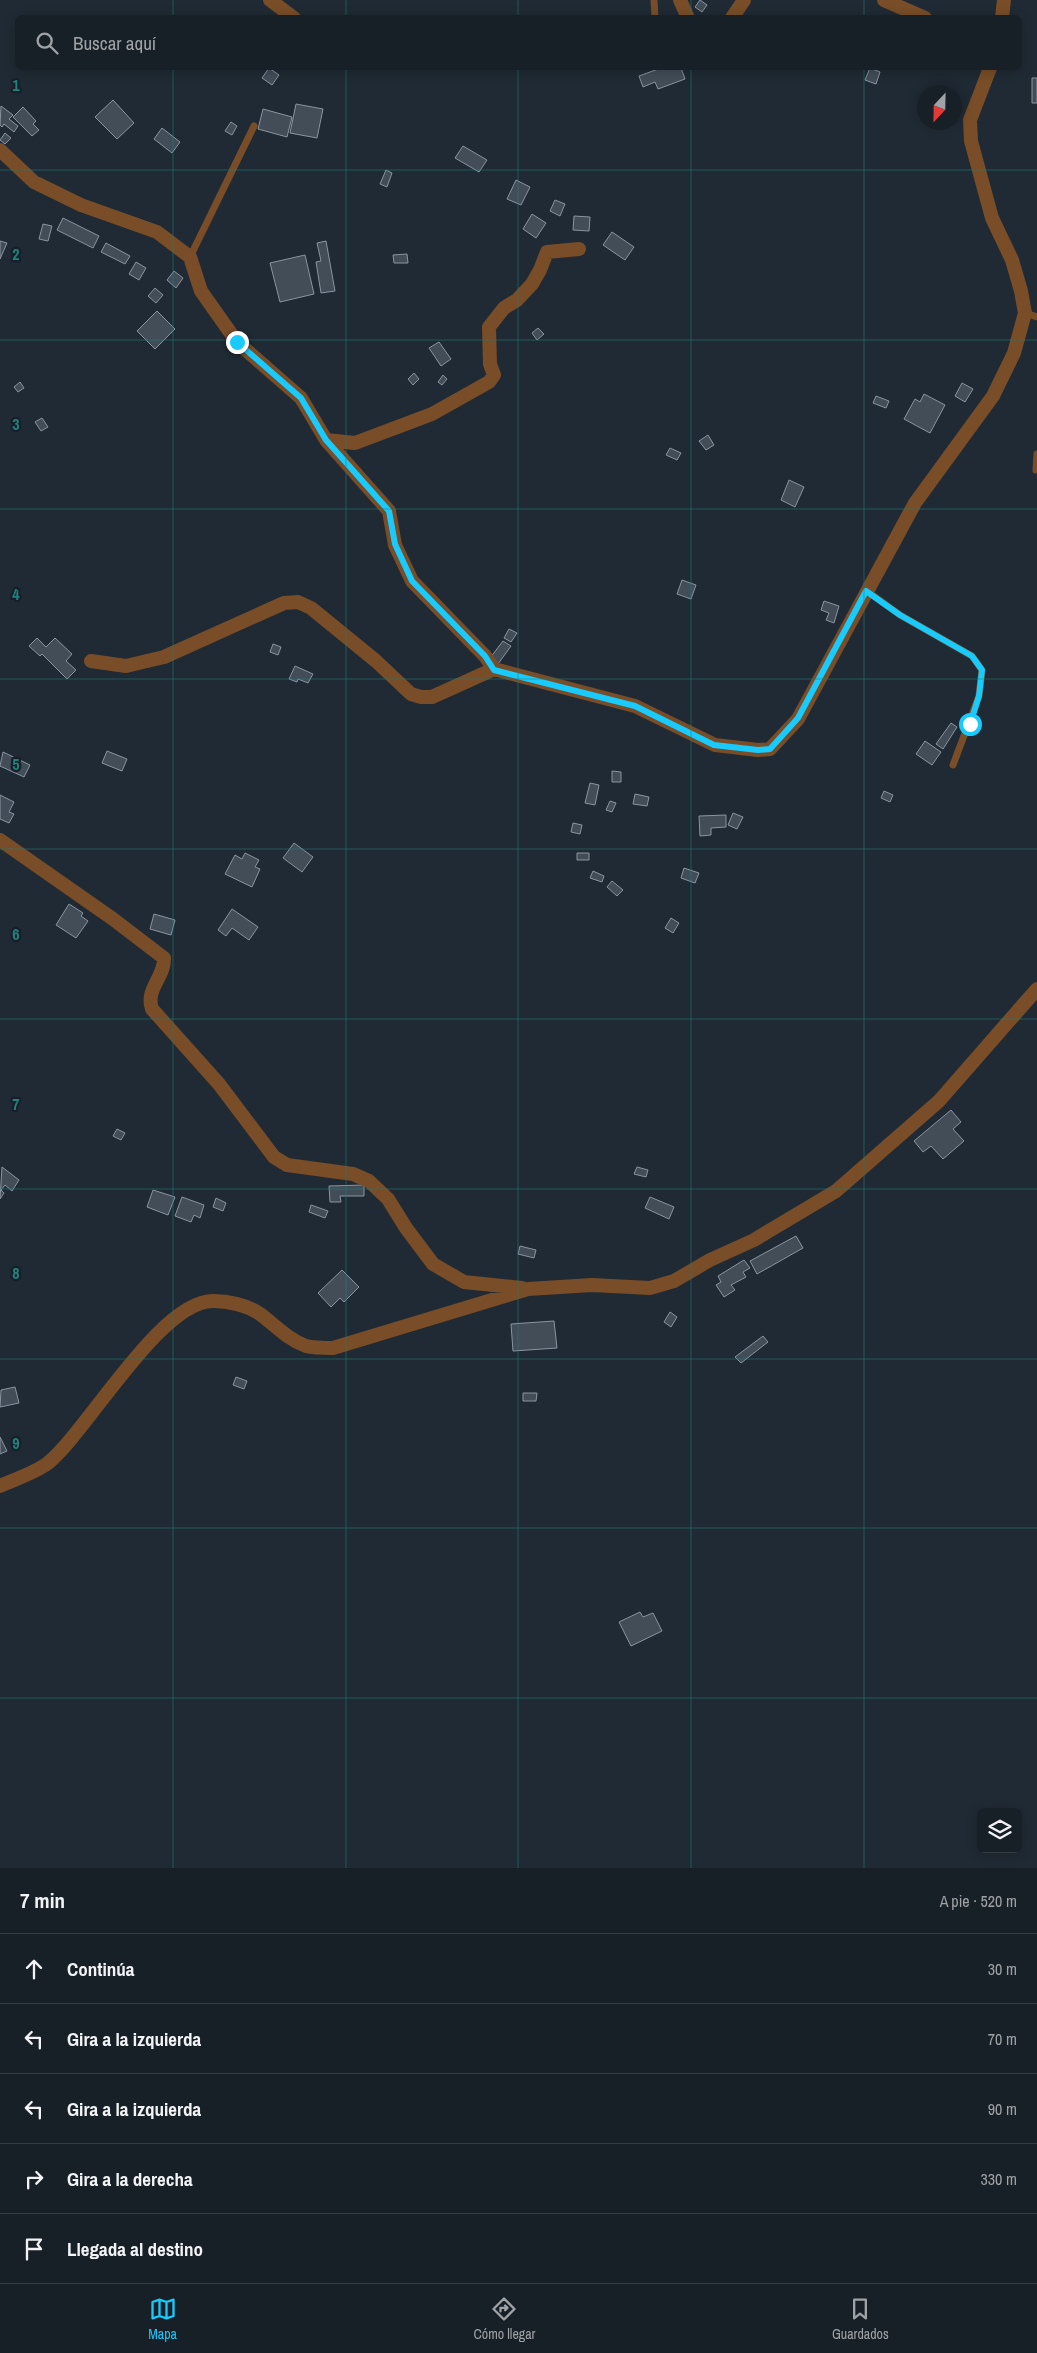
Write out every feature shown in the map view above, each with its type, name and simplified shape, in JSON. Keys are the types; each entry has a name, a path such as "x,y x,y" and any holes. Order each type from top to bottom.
{"street":[{"path":"270,0 290,15"},
{"path":"680,0 687,15"},
{"path":"734,15 744,0"},
{"path":"884,0 918,15"},
{"path":"1002,15 1004,0"},
{"path":"91,661 126,666 164,658 284,603 298,602 311,608 361,649 411,694 421,697 432,696 494,670 635,706 714,745 758,750 770,749 798,718 915,502 994,396 1031,315 1012,260 992,218 971,141 970,120 989,70"},
{"path":"0,150 34,182 81,205 156,232 190,257 201,291 237,342 301,398 326,440 389,511 395,544 412,581 485,656 494,670"},
{"path":"326,440 355,443 432,414 489,382 494,374 490,364 489,327 504,308 517,300 532,284 547,252 579,249"},
{"path":"0,840 113,919 164,958 163,969 150,996 152,1009 219,1084 274,1157 288,1165 353,1174 369,1181 388,1199 406,1228 433,1264 450,1276 464,1282 528,1289 592,1285 650,1288 674,1281 762,1235 836,1191 939,1101 1037,989"},
{"path":"0,1486 47,1464 75,1436 126,1368 160,1332 189,1307 211,1301 236,1304 258,1313 280,1332 307,1346 333,1348 528,1289"}],"lane":[{"path":"654,0 656,15"},
{"path":"190,257 254,126"},
{"path":"1036,470 1037,454"},
{"path":"866,591 900,615 972,656 982,670 979,696 953,765"}],"building":[{"path":"700,0 707,5 702,12 695,7"},
{"path":"268,70 272,70 279,75 272,85 262,78"},
{"path":"656,70 682,70 685,79 658,89 655,82 643,87 639,76"},
{"path":"869,70 880,72 876,84 865,80"},
{"path":"1032,78 1037,78 1037,103 1032,103"},
{"path":"113,100 134,123 117,139 95,117"},
{"path":"296,104 323,109 317,138 290,133"},
{"path":"1,106 13,115 9,119 18,126 14,132 4,124 2,127 0,125"},
{"path":"23,107 36,121 33,124 39,130 32,136 13,117"},
{"path":"263,109 292,117 287,137 258,129"},
{"path":"231,122 237,126 232,135 225,131"},
{"path":"162,128 180,142 172,153 154,139"},
{"path":"5,133 11,138 5,144 0,140"},
{"path":"463,146 487,160 479,172 455,158"},
{"path":"386,170 392,173 387,187 380,184"},
{"path":"516,180 530,187 521,205 507,199"},
{"path":"555,200 565,204 560,216 550,211"},
{"path":"532,214 546,223 536,238 523,229"},
{"path":"574,216 590,217 589,231 573,230"},
{"path":"63,218 99,236 93,248 57,230"},
{"path":"43,224 52,226 48,241 39,239"},
{"path":"612,232 634,247 625,260 603,245"},
{"path":"0,241 7,243 0,259"},
{"path":"326,241 335,291 321,293 316,262 321,261 317,243"},
{"path":"106,243 130,256 125,264 101,252"},
{"path":"407,254 408,263 394,263 393,255"},
{"path":"305,255 314,294 280,302 270,263"},
{"path":"136,262 146,268 139,280 129,274"},
{"path":"174,271 183,278 176,288 167,280"},
{"path":"155,288 163,295 156,303 148,296"},
{"path":"157,311 175,329 155,349 137,331"},
{"path":"538,328 544,334 537,340 532,333"},
{"path":"439,342 451,359 441,366 429,348"},
{"path":"414,373 419,379 413,385 408,379"},
{"path":"443,375 447,379 442,385 438,382"},
{"path":"20,382 24,388 18,392 14,387"},
{"path":"962,383 973,389 965,402 955,396"},
{"path":"924,394 945,405 930,433 904,419 915,399 920,402"},
{"path":"876,396 889,401 886,408 873,403"},
{"path":"42,418 48,427 41,431 35,422"},
{"path":"708,435 714,445 706,450 699,441"},
{"path":"670,448 681,453 677,460 666,455"},
{"path":"789,480 804,487 795,507 781,500"},
{"path":"682,580 696,585 691,599 677,594"},
{"path":"824,601 839,606 834,623 826,620 829,613 821,610"},
{"path":"509,629 517,633 511,642 504,638"},
{"path":"37,638 46,647 55,638 72,654 66,661 76,670 67,679 42,654 40,656 29,646"},
{"path":"503,641 511,646 498,664 490,658"},
{"path":"273,644 281,647 278,655 270,652"},
{"path":"295,666 313,674 308,683 298,679 297,682 289,679"},
{"path":"951,723 957,727 943,749 936,744"},
{"path":"925,741 941,752 932,765 916,754"},
{"path":"107,751 127,759 122,771 102,763"},
{"path":"3,752 30,765 24,777 0,766"},
{"path":"612,771 621,772 621,782 612,782"},
{"path":"590,783 599,785 595,805 585,803"},
{"path":"884,791 893,795 890,802 881,798"},
{"path":"635,794 649,797 647,806 633,804"},
{"path":"0,795 14,802 9,812 14,814 9,823 0,819"},
{"path":"610,801 616,803 612,812 606,810"},
{"path":"733,813 743,817 737,829 728,825"},
{"path":"726,815 726,827 711,828 711,835 700,836 699,816"},
{"path":"573,823 582,825 580,834 571,832"},
{"path":"294,843 313,857 302,872 283,858"},
{"path":"245,853 259,860 255,867 260,869 252,887 225,874 235,855 242,859"},
{"path":"577,853 589,853 589,860 577,860"},
{"path":"684,868 699,873 695,883 681,878"},
{"path":"593,871 604,876 602,882 590,878"},
{"path":"612,881 623,890 617,896 607,887"},
{"path":"69,904 83,913 81,916 88,921 76,938 56,925"},
{"path":"232,909 258,927 249,940 232,928 226,936 218,930"},
{"path":"154,914 175,920 171,935 150,929"},
{"path":"671,918 679,923 673,933 665,928"},
{"path":"951,1110 961,1122 953,1129 964,1141 943,1159 931,1146 923,1152 914,1141"},
{"path":"117,1129 125,1133 121,1140 113,1136"},
{"path":"2,1167 19,1180 12,1191 5,1185 1,1190 4,1193 0,1199"},
{"path":"637,1167 648,1170 646,1177 634,1174"},
{"path":"364,1185 364,1196 340,1196 341,1202 330,1202 329,1186"},
{"path":"153,1190 175,1197 168,1215 147,1207"},
{"path":"182,1197 204,1205 200,1218 194,1215 191,1222 175,1216"},
{"path":"650,1197 674,1207 669,1219 645,1208"},
{"path":"216,1198 226,1203 223,1211 213,1207"},
{"path":"311,1205 328,1211 325,1218 309,1212"},
{"path":"796,1236 803,1248 757,1274 750,1261"},
{"path":"520,1246 536,1250 534,1258 518,1254"},
{"path":"744,1260 750,1268 743,1272 746,1277 731,1285 735,1290 724,1297 716,1285 721,1282 718,1276"},
{"path":"342,1270 359,1287 344,1302 340,1298 331,1307 318,1293"},
{"path":"670,1312 677,1317 671,1327 664,1322"},
{"path":"554,1321 557,1348 513,1351 511,1324"},
{"path":"763,1336 768,1342 741,1363 735,1357"},
{"path":"236,1377 247,1381 244,1389 233,1385"},
{"path":"15,1387 19,1403 0,1407 1,1390"},
{"path":"523,1393 537,1393 536,1401 523,1401"},
{"path":"0,1437 7,1451 0,1454"},
{"path":"640,1612 643,1617 653,1613 662,1631 631,1646 619,1622"}],"route":[{"path":"237,342 301,398 326,440 389,511 395,544 412,581 485,656 494,670 536,679 635,706 714,745 742,749 770,749 798,718 866,591 900,615 972,656 982,670 979,696 970,724"}]}
